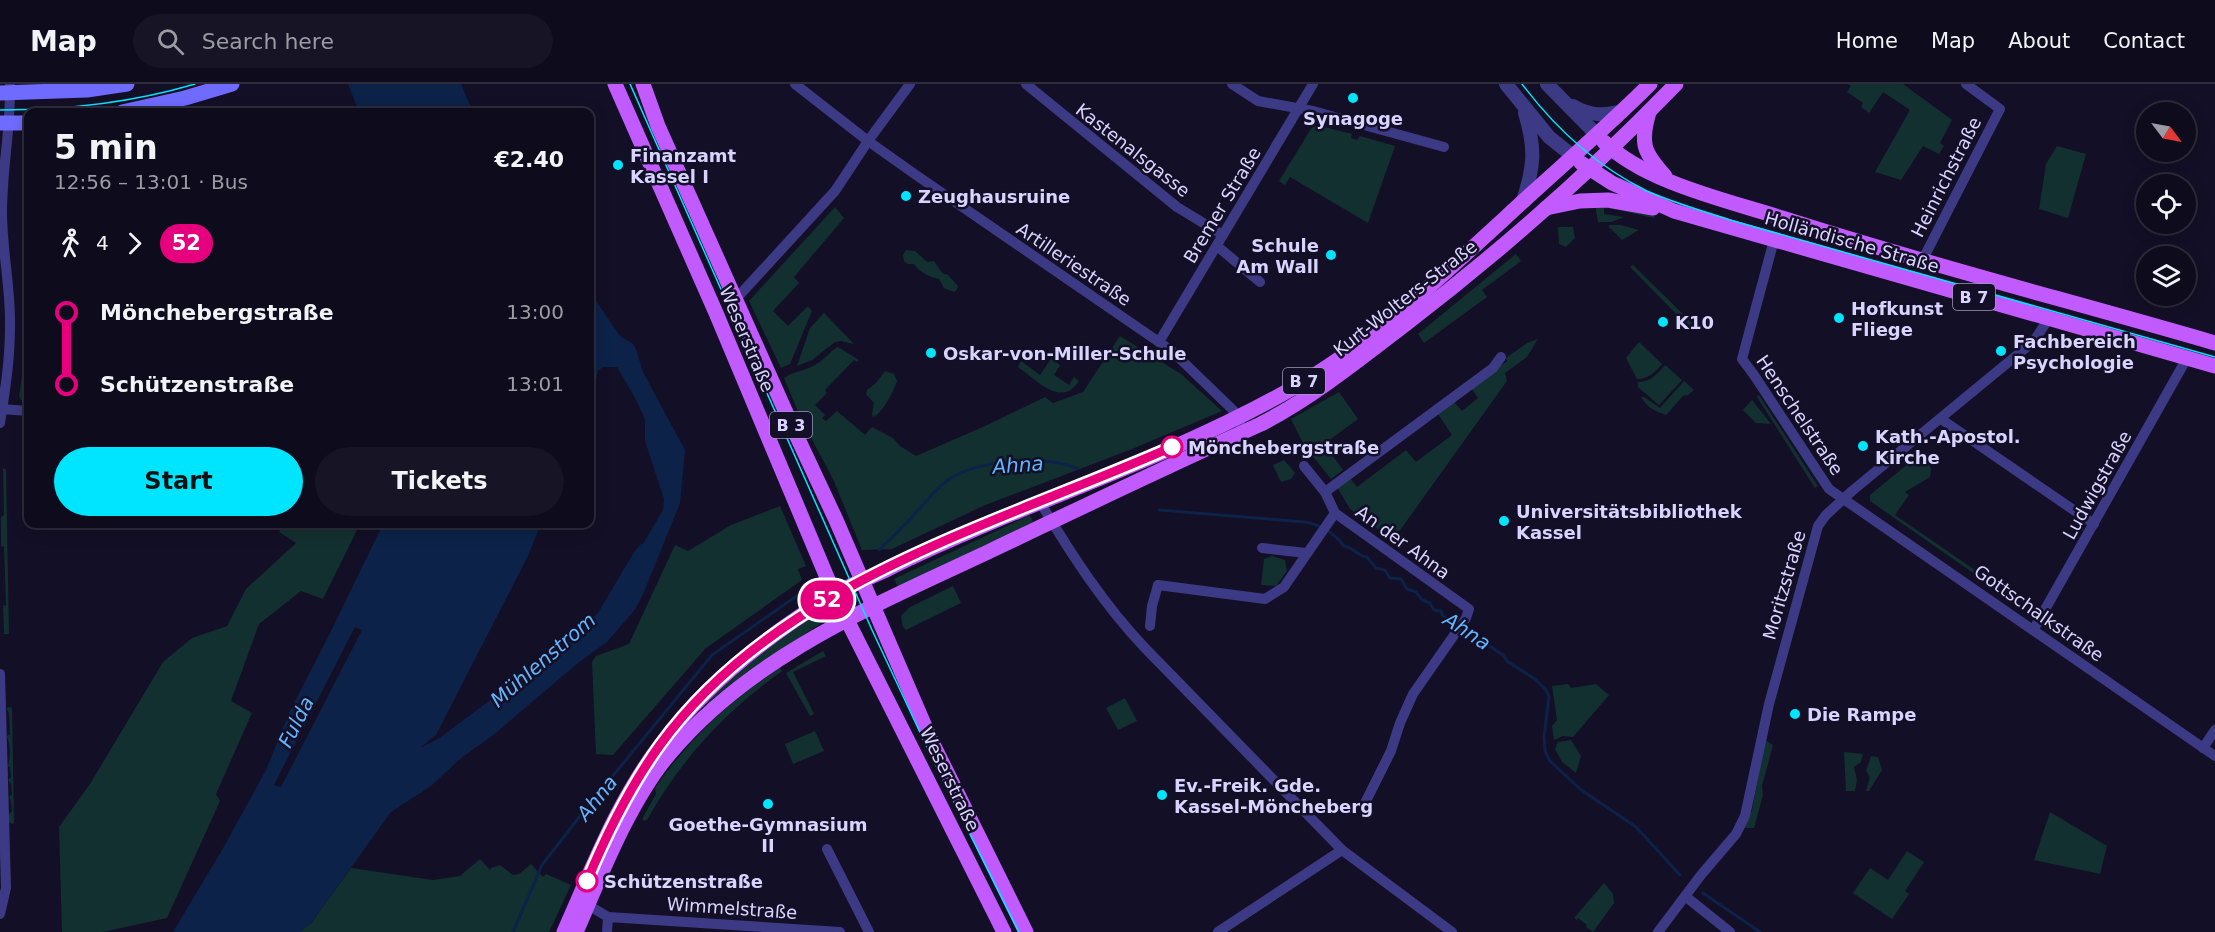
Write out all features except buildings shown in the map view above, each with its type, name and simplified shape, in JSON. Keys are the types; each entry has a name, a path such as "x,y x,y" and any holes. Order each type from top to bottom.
{"main road":[{"path":"7,90 87,90 127,84"},
{"path":"150,108 232,84"},
{"name":"Weserstraße","path":"615,84 716,313 834,594 1004,932"},
{"name":"Weserstraße","path":"642,84 658,126 735,300 828,500 930,738 1026,932"},
{"path":"1598,135 1650,84"},
{"name":"Kurt-Wolters-Straße","path":"846,618 1245,431 1301,401 1371,351 1457,284 1589,169 1676,84"},
{"path":"1649,112 1644,138 1645,149 1648,157 1669,181"},
{"path":"5,123 24,123"},
{"name":"B 7","path":"1574,157 1598,135"},
{"name":"Holländische Straße","path":"1598,135 1624,159 1669,181 1922,261 2215,343"},
{"name":"Kurt-Wolters-Straße","path":"834,594 942,543 1150,457 1237,417 1316,374 1367,338 1423,292 1574,157"},
{"name":"Holländische Straße","path":"1574,157 1612,183 1674,211 2215,366"},
{"name":"B 7","path":"1544,208 1580,201 1608,200 1674,211"},
{"name":"B 7","path":"576,932 583,903 610,828 632,786 661,744 686,712 726,673 763,642 834,594"},
{"name":"B 7","path":"564,932 583,903 645,789 669,754 700,720 735,689 846,618"}],"street":[{"name":"Artilleriestraße","path":"795,84 868,141 1172,351 1234,411 1245,431"},
{"path":"735,300 835,191 910,84"},
{"name":"Kastenalsgasse","path":"1026,84 1177,207 1223,235"},
{"path":"1232,84 1258,101 1299,109 1444,147"},
{"name":"Bremer Straße","path":"1159,342 1313,84"},
{"path":"1506,84 1549,136 1574,157"},
{"path":"1547,84 1598,135"},
{"name":"Heinrichstraße","path":"1922,261 2000,109 1966,84"},
{"path":"0,423 10,326 1,214 7,90"},
{"path":"1565,101 1594,115 1608,115 1623,111"},
{"path":"1522,106 1533,147 1533,163 1523,201"},
{"name":"Henschelstraße","path":"1774,240 1742,360 1829,489 1844,499"},
{"path":"1217,246 1260,282"},
{"name":"Moritzstraße","path":"1658,932 1736,834 1745,816 1762,734 1818,526 1826,515 1844,499 2034,341 2049,318"},
{"path":"1325,492 1493,368 1501,357"},
{"name":"Ludwigstraße","path":"2034,629 2187,358"},
{"path":"2,409 24,411"},
{"path":"1941,419 2094,524"},
{"name":"An der Ahna","path":"1304,466 1325,492 1335,513 1469,609 1464,621 1413,694 1391,751 1365,803"},
{"name":"Gottschalkstraße","path":"1844,499 2215,756"},
{"path":"1040,502 1080,567 1129,632 1342,850 1452,932"},
{"path":"1150,626 1152,606 1158,585 1265,599 1284,586 1335,513"},
{"path":"1262,548 1306,553"},
{"path":"0,674 6,888 0,914"},
{"path":"2203,748 2215,730"},
{"path":"827,849 869,932"},
{"path":"1218,932 1342,850"},
{"path":"1685,896 1730,932"},
{"name":"Wimmelstraße","path":"583,903 608,917 840,932"},
{"path":"607,932 608,917"}],"green space":[{"path":"1848,84 1903,84 1952,120 1940,143 1944,146 1939,154 1923,146 1901,180 1875,172 1910,110 1883,92 1869,113 1861,107 1863,103 1847,92 1851,86"},
{"path":"1316,125 1352,134 1351,138 1357,140 1360,136 1395,146 1368,223 1290,177 1285,185 1279,181 1311,129"},
{"path":"2057,146 2086,154 2068,218 2039,209 2046,164"},
{"path":"1595,204 1636,210 1655,216 1654,218 1604,207 1604,214 1624,217 1611,222 1598,222"},
{"path":"835,207 844,218 794,277 799,283 773,311 788,326 808,306 812,311 790,364 781,368 749,301"},
{"path":"1621,225 1639,230 1622,240 1608,226"},
{"path":"1558,227 1573,227 1575,238 1566,247 1559,244"},
{"path":"906,250 915,251 927,262 934,261 942,273 948,275 958,286 957,290 954,292 944,288 939,279 925,274 914,264 904,261 903,255"},
{"path":"1516,254 1521,261 1482,290 1487,297 1424,343 1418,334"},
{"path":"1633,265 1692,323 1689,327 1630,267"},
{"path":"824,313 854,344 835,342 812,360 797,366 810,328"},
{"path":"1120,336 1181,374 1222,411 1132,449 983,506 892,549 862,550 833,479 802,421 784,378 815,365 838,347 859,360 857,362 854,360 825,390 827,393 815,405 825,415 822,418 826,421 837,411 865,435 872,427 893,438 900,446 916,456 1045,397 1053,403 1083,392"},
{"path":"1538,339 1527,357 1505,373 1507,381 1393,540 1350,509 1337,487 1350,478 1357,487 1406,450 1416,462 1452,435 1438,414 1454,402 1462,411 1478,398 1471,388 1507,361 1506,358 1527,343"},
{"path":"1639,342 1662,364 1648,376 1637,379 1626,358"},
{"path":"1051,359 1060,365 1054,375 1069,385 1074,377 1079,381 1072,389 1057,392 1049,389 1018,367 1021,361 1040,375"},
{"path":"1665,365 1682,380 1659,405 1638,387 1638,382 1650,379"},
{"path":"24,369 24,400 19,396"},
{"path":"885,371 894,374 897,381 884,407 873,417 874,403 866,394 867,390"},
{"path":"1684,381 1694,390 1683,396 1666,415 1649,407 1641,397 1660,408"},
{"path":"1339,392 1358,419 1324,444 1343,470 1331,479 1304,445 1291,419"},
{"path":"1759,395 1818,486 1815,488 1757,397"},
{"path":"1752,400 1771,424 1756,423 1743,410"},
{"path":"1920,454 1931,468 1930,477 1905,492 1909,495 1895,515 1991,581 1989,584 1870,501 1870,495"},
{"path":"1284,460 1295,473 1291,479 1281,482 1273,465"},
{"path":"3,469 6,469 9,634 4,634 3,606 6,605 4,547 1,546 1,517 4,515"},
{"path":"780,506 806,566 798,569 802,580 706,648 613,755 596,754 592,662 596,656 629,644 675,545 688,551 731,525"},
{"path":"1030,515 1033,522 898,587 894,579"},
{"path":"282,528 358,528 323,599 301,591 259,624 231,701 252,713 216,794 220,801 167,918 103,932 62,932 59,827 90,784 163,662 192,638 227,626 246,589 296,543 279,532"},
{"path":"1272,556 1285,560 1287,571 1276,586 1261,585 1264,559"},
{"path":"953,586 961,603 906,630 903,627 901,616 910,607"},
{"path":"815,614 820,624 739,679 693,716 745,663"},
{"path":"823,651 826,656 793,672 814,714 810,716 786,673"},
{"path":"780,668 782,671 723,720 690,756 647,820 644,821 642,819 656,794 655,788 696,737 744,693"},
{"path":"1568,684 1571,688 1596,684 1609,695 1573,737 1563,736 1554,740 1552,726 1557,720 1552,686"},
{"path":"1125,698 1137,721 1118,730 1106,708"},
{"path":"6,708 12,708 14,823 12,824 9,822 9,814 12,811 9,797 12,794 8,780 11,777 8,766 10,750 7,736 10,734 9,713"},
{"path":"815,731 824,751 793,764 785,744"},
{"path":"1571,740 1581,756 1576,773 1562,762 1555,749 1558,742"},
{"path":"1765,740 1773,745 1762,786 1763,795 1754,828 1745,828 1752,810"},
{"path":"1844,752 1863,754 1861,762 1854,767 1857,780 1855,791 1846,791"},
{"path":"1871,756 1878,757 1882,770 1869,791 1866,791 1870,777 1866,771"},
{"path":"2050,812 2107,846 2100,874 2034,860"},
{"path":"1907,851 1924,862 1905,891 1909,894 1892,919 1853,893 1870,868 1888,880"},
{"path":"480,859 490,870 500,865 513,875 519,874 531,864 543,877 546,874 571,885 549,932 300,932 311,923 351,868 433,880 460,876"},
{"path":"1604,883 1613,894 1614,903 1593,932 1578,918 1577,920 1574,918"}],"water":[{"path":"348,84 461,84 471,108 357,108"},
{"name":"Fulda","path":"594,298 620,336 633,344 636,349 643,372 685,450 680,503 642,597 633,612 607,642 578,663 492,736 460,759 431,786 391,812 311,923 300,932 173,932 266,770 289,713 381,528 539,528 527,558 436,735 420,748 438,739 541,662 598,613 634,552 643,544 663,510 664,499 645,441 645,419 634,396 617,367 603,367 598,371 594,389","holes":["355,627 362,630 281,787 274,785"]}],"waterway":[{"name":"Ahna","path":"879,550 940,486 961,473 1012,461 1048,462 1078,469"},
{"name":"Ahna","path":"1159,510 1311,523 1327,530 1344,546 1367,557 1376,568 1385,570 1390,578 1401,579 1407,589 1416,592 1422,600 1430,603 1434,610 1441,611 1443,616 1452,620 1474,639 1482,641 1503,655 1508,662 1535,679 1546,690 1549,697 1544,736 1545,751 1550,761 1580,789 1636,827 1680,875"},
{"name":"Ahna","path":"513,932 542,865 712,655 811,586"},
{"name":"Ahna","path":"1703,893 1760,932"}],"tram line":[{"path":"60,108 123,101 195,84"},
{"path":"630,84 872,630 933,760 1019,932"},
{"path":"1522,84 1578,145 1628,181 1657,195 1730,220 2215,357"},
{"path":"0,110 24,110"}],"bus line":[{"name":"52","path":"587,881 610,828 632,786 661,744 686,712 726,673 763,642 834,594 861,581 942,543 1172,447"}],"place":[{"name":"Synagoge","path":"1353,98"},
{"name":"Finanzamt Kassel I","path":"618,165"},
{"name":"Zeughausruine","path":"906,196"},
{"name":"Schule Am Wall","path":"1331,255"},
{"name":"Hofkunst Fliege","path":"1839,318"},
{"name":"K10","path":"1663,322"},
{"name":"Fachbereich Psychologie","path":"2001,351"},
{"name":"Oskar-von-Miller-Schule","path":"931,353"},
{"name":"Kath.-Apostol. Kirche","path":"1863,446"},
{"name":"Mönchebergstraße","path":"1172,447"},
{"name":"Universitätsbibliothek Kassel","path":"1504,521"},
{"name":"Die Rampe","path":"1795,714"},
{"name":"Ev.-Freik. Gde. Kassel-Möncheberg","path":"1162,795"},
{"name":"Goethe-Gymnasium II","path":"768,804"},
{"name":"Schützenstraße","path":"587,881"}],"water label":[{"name":"Mühlenstrom","path":"543,660"}]}
